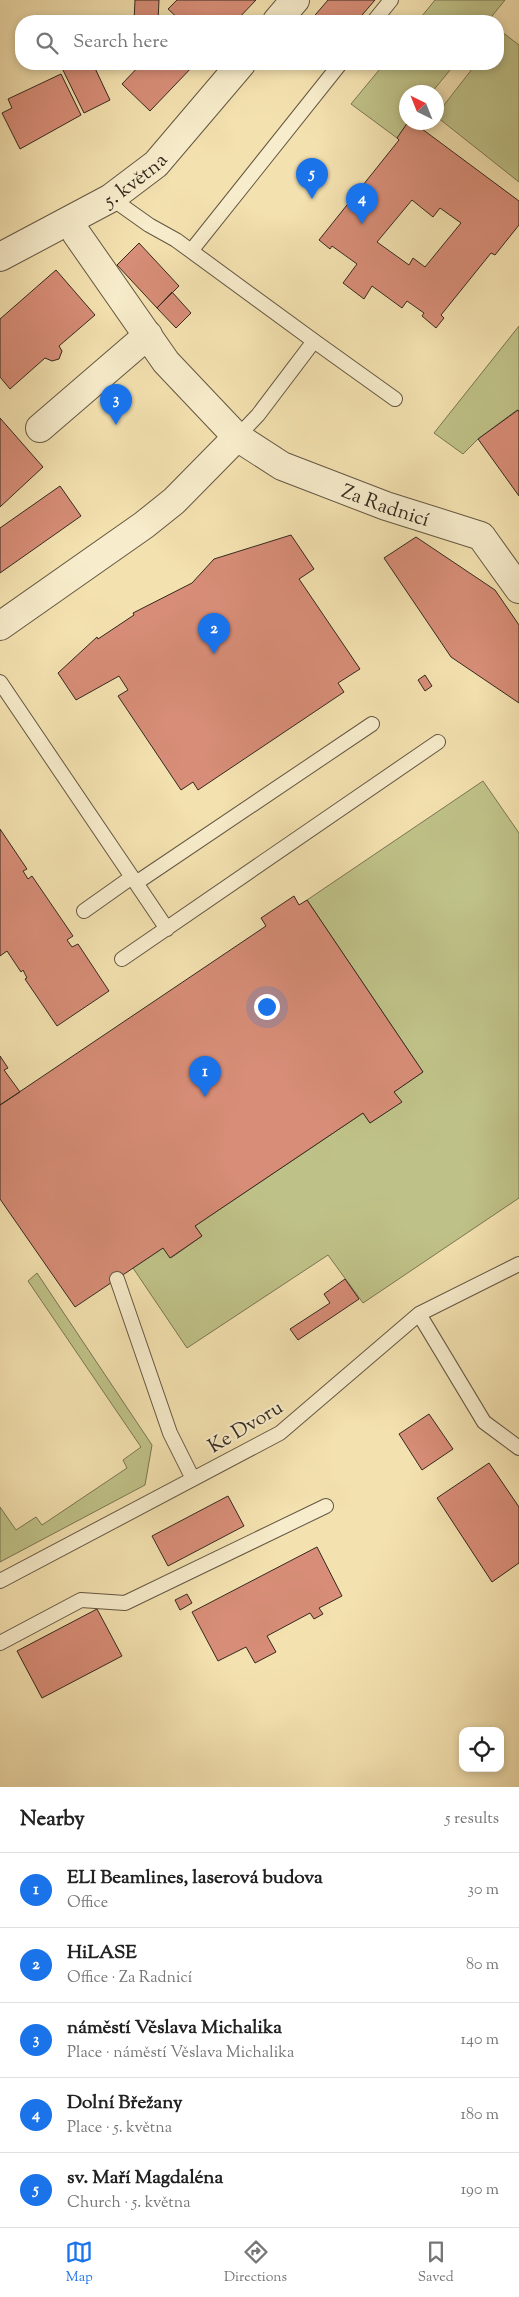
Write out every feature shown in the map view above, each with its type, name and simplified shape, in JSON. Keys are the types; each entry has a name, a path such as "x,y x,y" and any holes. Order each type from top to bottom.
{"street":[{"path":"282,15 295,0"},
{"name":"5. května","path":"0,257 72,227 156,164 235,70"},
{"name":"Za Radnicí","path":"72,227 166,362 237,437 282,466 386,506 481,536 519,589"},
{"path":"40,428 148,335"},
{"path":"0,626 144,525 174,501 237,437"}],"lane":[{"path":"379,15 391,0"},
{"path":"191,251 335,70"},
{"path":"111,198 191,251 395,399"},
{"path":"237,437 258,414 314,341"},
{"path":"0,682 167,929"},
{"path":"84,911 372,724"},
{"path":"122,959 438,742"},
{"name":"Ke Dvoru","path":"0,1581 280,1433 419,1314 519,1264"},
{"path":"117,1279 170,1433 193,1479"},
{"path":"419,1314 484,1422 519,1448"},
{"path":"0,1643 81,1600 125,1603 326,1506"}],"green space":[{"path":"435,0 505,0 493,15 423,15"},
{"path":"504,34 519,45 519,182 444,123 444,105 471,70 504,70"},
{"path":"379,70 450,70 438,85 399,85 399,130 403,130 397,138 351,104"},
{"path":"519,326 519,412 517,410 478,439 463,454 434,433"},
{"path":"483,781 519,833 519,1198 363,1303 328,1255 187,1348 133,1268 163,1248 171,1258 202,1236 195,1226 363,1113 370,1123 401,1102 394,1092 423,1072 307,900"},
{"path":"37,1273 152,1445 145,1485 0,1562 0,1507 16,1530 36,1517 42,1525 127,1468 123,1460 141,1447 28,1281"}],"building":[{"path":"135,0 159,0 158,15 134,15"},
{"path":"177,0 256,0 242,15 174,15 168,9"},
{"path":"328,0 375,0 362,15 315,15"},
{"path":"63,70 96,70 110,100 84,113"},
{"path":"135,70 189,70 150,111 122,84"},
{"path":"61,74 81,115 20,149 2,113 12,108 8,99"},
{"path":"402,130 423,130 519,201 519,225 495,255 491,253 441,315 444,318 436,328 422,316 424,313 407,301 402,308 372,286 364,299 343,283 357,264 332,246 330,249 319,240 399,140 397,138","holes":["412,200 433,217 440,208 461,223 425,267 413,258 409,265 377,242"]},
{"path":"139,243 179,286 157,308 117,265"},
{"path":"56,270 95,315 59,346 62,351 59,359 52,361 45,358 10,389 0,377 0,319"},
{"path":"172,292 191,313 176,328 157,308"},
{"path":"518,410 519,412 519,496 478,439"},
{"path":"0,418 43,467 0,507"},
{"path":"60,486 81,516 0,573 0,528"},
{"path":"291,535 314,569 299,579 360,669 338,683 344,692 198,790 193,782 181,790 118,696 128,690 119,676 76,700 58,673 97,637 98,639 134,615 133,613 192,583 214,559"},
{"path":"416,537 495,590 519,625 519,703 451,657 384,558"},
{"path":"425,675 432,686 425,691 418,680"},
{"path":"0,829 27,869 23,871 28,879 32,876 73,936 67,940 72,947 78,944 109,991 57,1026 25,979 27,978 23,970 21,972 7,951 0,956"},
{"path":"294,896 299,905 307,900 423,1072 394,1092 402,1102 370,1123 363,1113 195,1226 202,1236 170,1258 163,1248 75,1307 0,1199 0,1105 266,926 261,918"},
{"path":"0,1056 8,1068 4,1070 20,1092 0,1105"},
{"path":"345,1279 359,1299 298,1340 290,1329 330,1303 324,1294"},
{"path":"429,1414 453,1449 422,1470 399,1434"},
{"path":"489,1463 519,1507 519,1563 492,1582 437,1498"},
{"path":"228,1496 244,1526 168,1566 152,1536"},
{"path":"317,1547 342,1596 319,1608 323,1614 314,1619 310,1613 267,1636 276,1652 255,1663 246,1647 218,1661 192,1612"},
{"path":"187,1594 192,1603 180,1610 175,1600"},
{"path":"97,1609 122,1656 42,1698 17,1651"}],"place":[{"name":"sv. Maří Magdaléna","path":"312,199"},
{"name":"Dolní Břežany","path":"362,224"},
{"name":"náměstí Věslava Michalika","path":"116,425"},
{"name":"HiLASE","path":"214,654"},
{"name":"ELI Beamlines, laserová budova","path":"205,1097"}]}
